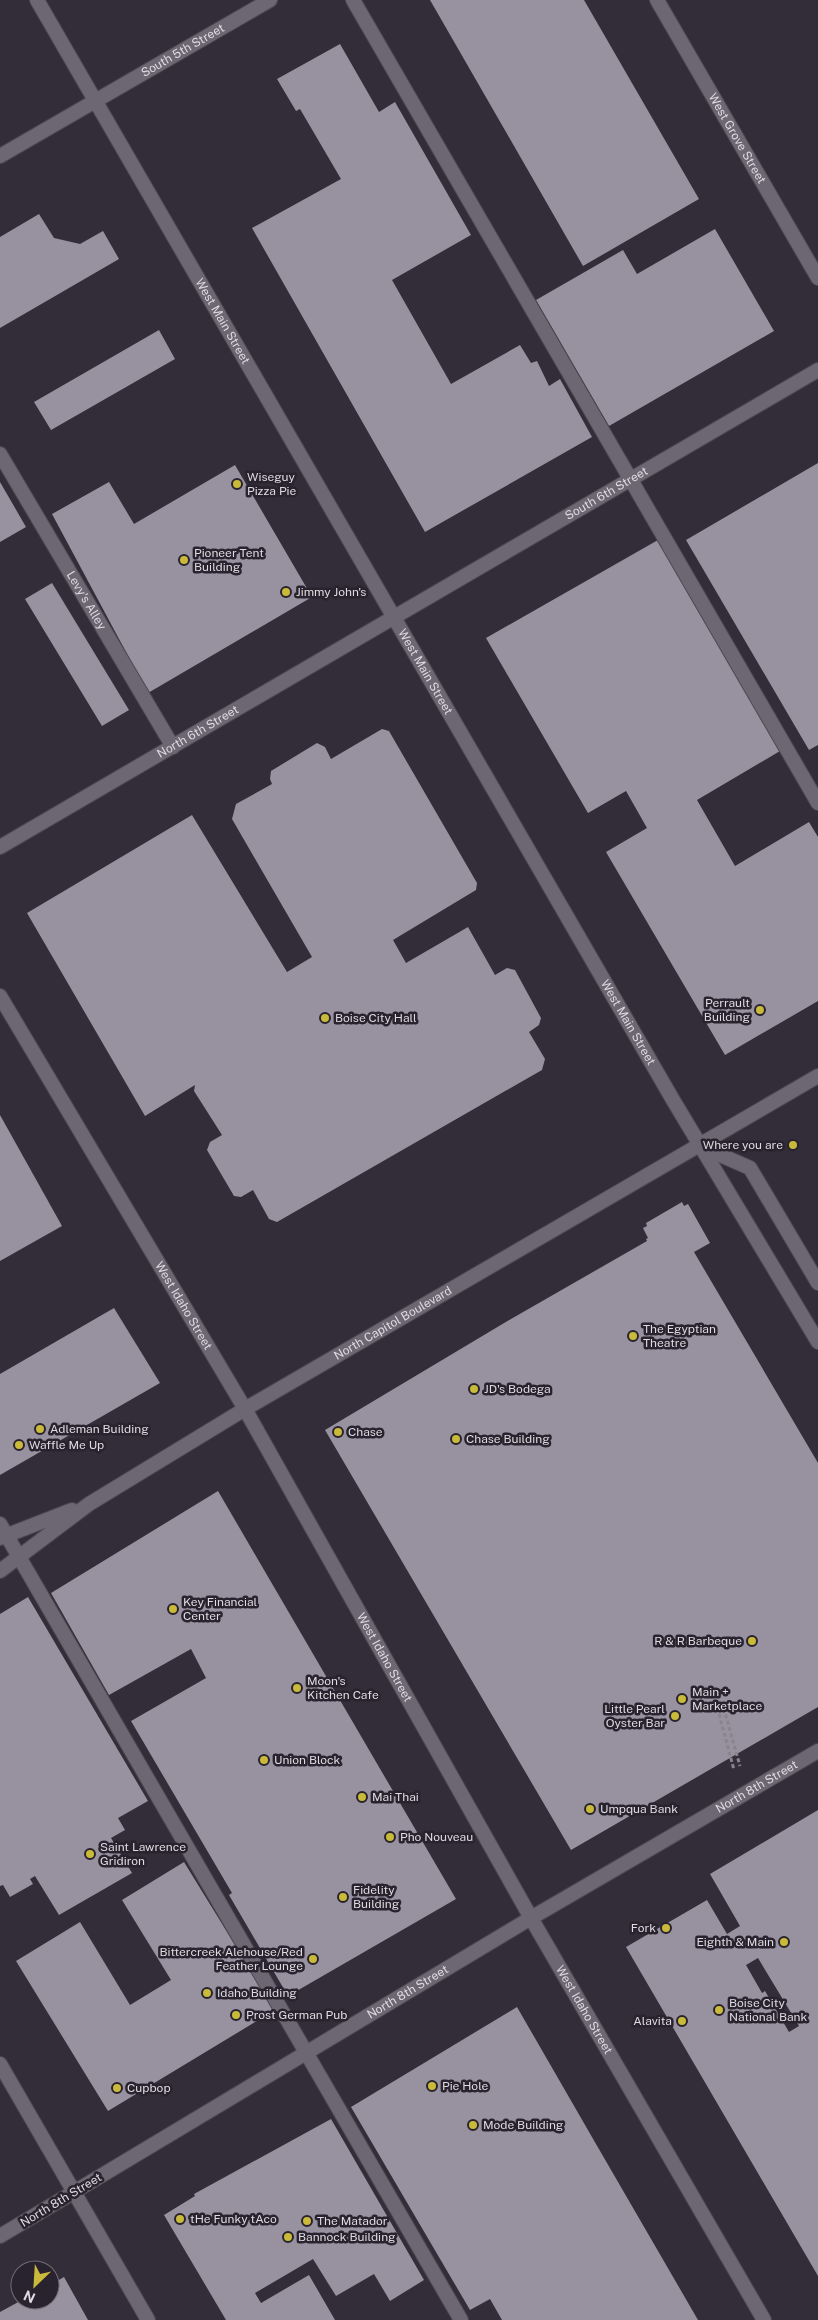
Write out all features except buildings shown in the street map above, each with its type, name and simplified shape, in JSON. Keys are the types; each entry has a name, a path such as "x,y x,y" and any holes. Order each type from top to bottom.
{"main road":[{"name":"West Main Street","path":"37,0 700,1146 818,1342"},
{"name":"South 5th Street","path":"0,156 270,0"},
{"path":"353,0 818,803"},
{"name":"West Grove Street","path":"657,0 818,278"},
{"name":"South 6th Street","path":"395,617 818,370"},
{"name":"Levy's Alley","path":"0,454 173,747"},
{"name":"North 6th Street","path":"0,847 395,617"},
{"name":"West Idaho Street","path":"0,996 245,1409 531,1918 764,2320"},
{"name":"North Capitol Boulevard","path":"0,1571 89,1504 245,1409 818,1076"},
{"path":"700,1146 750,1168 818,1283"},
{"name":"North Capitol Boulevard","path":"2,1533 89,1504"},
{"path":"2,1533 19,1556 461,2320"},
{"name":"North 8th Street","path":"0,2236 531,1918 818,1751"},
{"path":"0,2064 148,2320"}],"path":[{"path":"722,1702 740,1766"},
{"path":"719,1714 734,1770"}],"place":[{"name":"Wiseguy Pizza Pie","path":"237,484"},
{"name":"Pioneer Tent Building","path":"184,560"},
{"name":"Jimmy John's","path":"286,592"},
{"name":"Perrault Building","path":"760,1010"},
{"name":"Boise City Hall","path":"325,1018"},
{"name":"Where you are","path":"793,1145"},
{"name":"The Egyptian Theatre","path":"633,1336"},
{"name":"JD's Bodega","path":"474,1389"},
{"name":"Adleman Building","path":"40,1429"},
{"name":"Chase","path":"338,1432"},
{"name":"Chase Building","path":"456,1439"},
{"name":"Waffle Me Up","path":"19,1445"},
{"name":"Key Financial Center","path":"173,1609"},
{"name":"R & R Barbeque","path":"752,1641"},
{"name":"Moon's Kitchen Cafe","path":"297,1688"},
{"name":"Main + Marketplace","path":"682,1699"},
{"name":"Little Pearl Oyster Bar","path":"675,1716"},
{"name":"Union Block","path":"264,1760"},
{"name":"Mai Thai","path":"362,1797"},
{"name":"Umpqua Bank","path":"590,1809"},
{"name":"Pho Nouveau","path":"390,1837"},
{"name":"Saint Lawrence Gridiron","path":"90,1854"},
{"name":"Fidelity Building","path":"343,1897"},
{"name":"Fork","path":"666,1928"},
{"name":"Eighth & Main","path":"784,1942"},
{"name":"Bittercreek Alehouse/Red Feather Lounge","path":"313,1959"},
{"name":"Idaho Building","path":"207,1993"},
{"name":"Boise City National Bank","path":"719,2010"},
{"name":"Prost German Pub","path":"236,2015"},
{"name":"Alavita","path":"682,2021"},
{"name":"Pie Hole","path":"432,2086"},
{"name":"Cupbop","path":"117,2088"},
{"name":"Mode Building","path":"473,2125"},
{"name":"tHe Funky tAco","path":"180,2219"},
{"name":"The Matador","path":"307,2221"},
{"name":"Bannock Building","path":"288,2237"}]}
